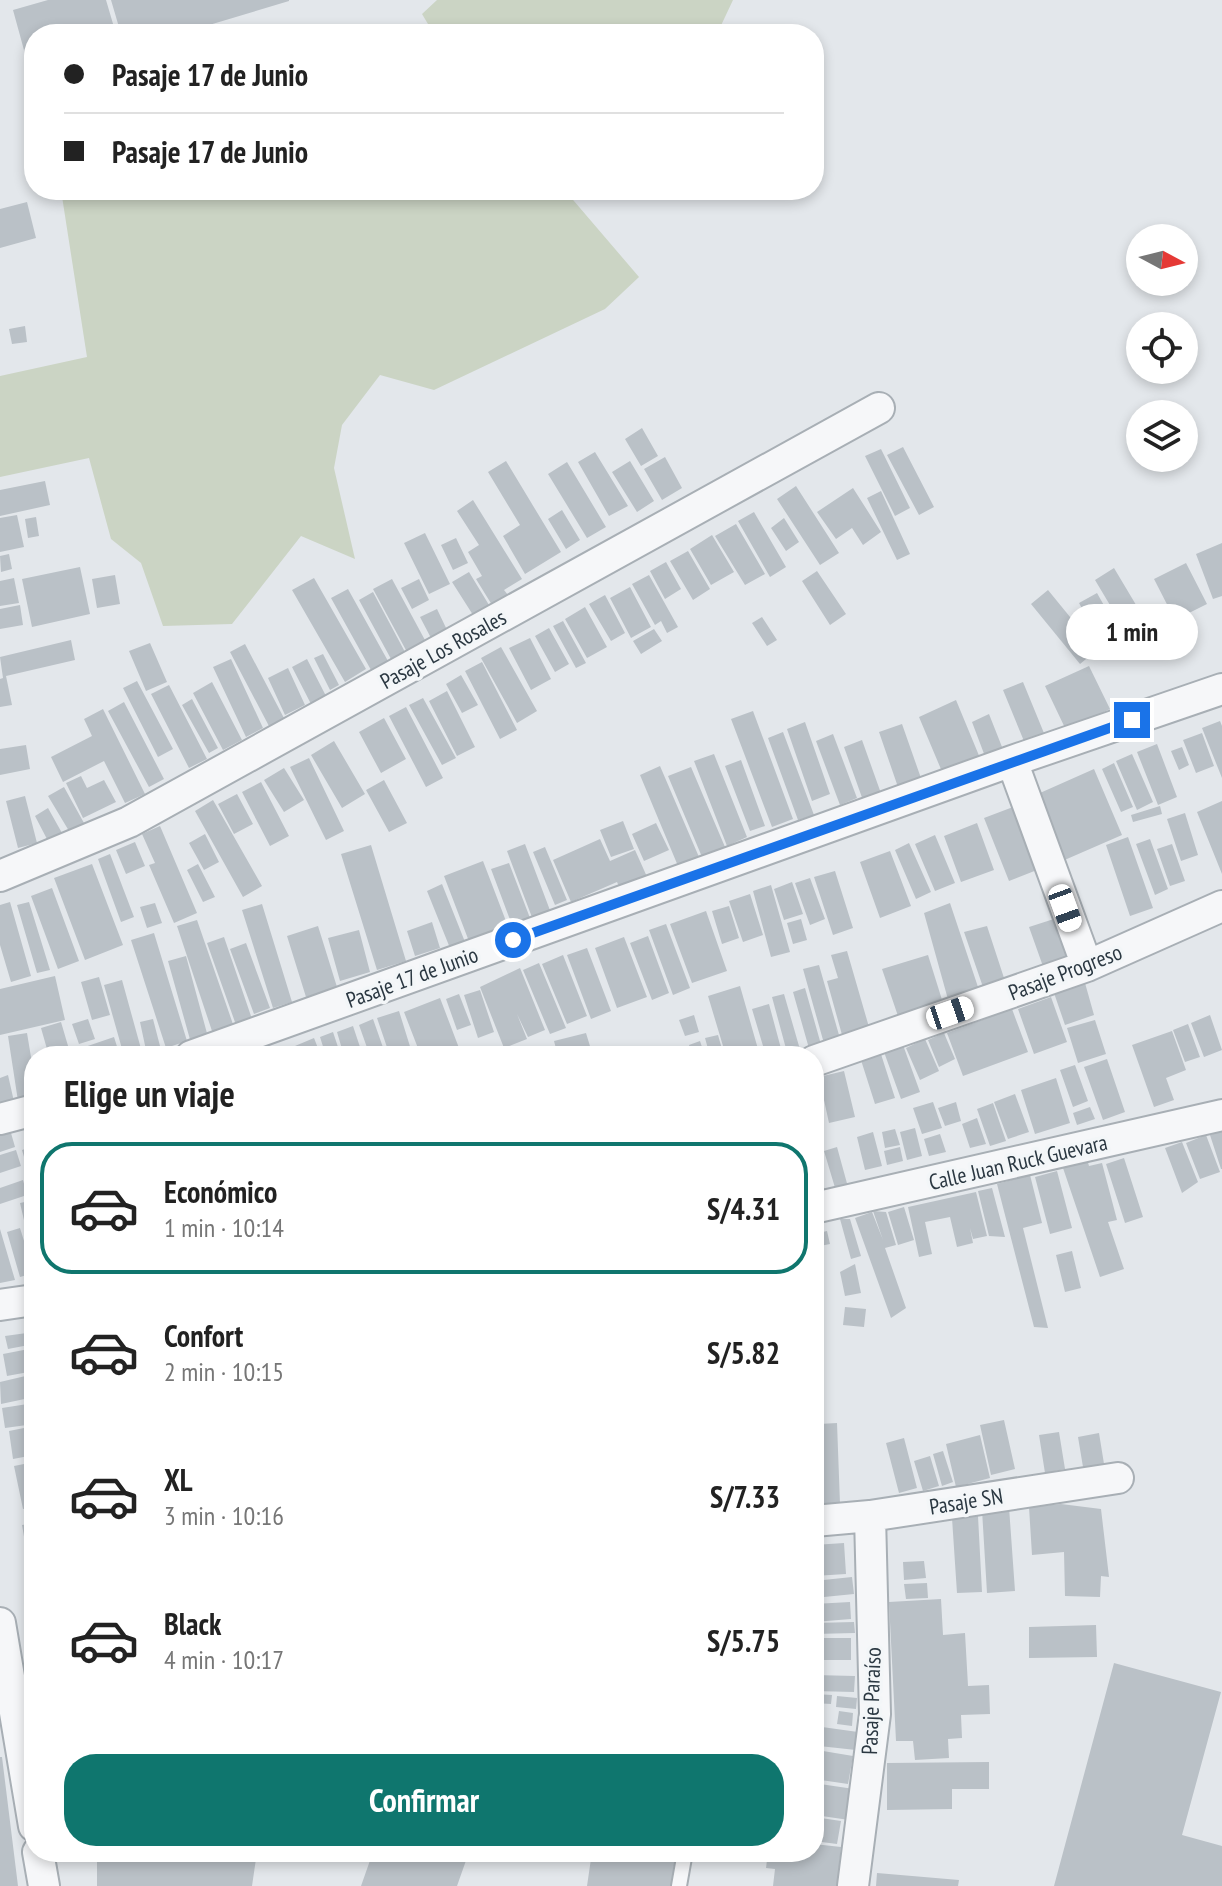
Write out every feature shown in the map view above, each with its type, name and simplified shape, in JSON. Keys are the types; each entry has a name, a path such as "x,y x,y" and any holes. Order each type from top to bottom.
{"street":[{"name":"Pasaje Los Rosales","path":"0,876 129,822 879,408"},
{"name":"Pasaje 17 de Junio","path":"219,1046 1012,761 1222,689"},
{"path":"1012,761 1087,966"},
{"name":"Pasaje Progreso","path":"824,1058 1087,966 1222,906"},
{"path":"0,1119 24,1113"},
{"name":"Calle Juan Ruck Guevara","path":"824,1206 1222,1115"},
{"path":"0,1305 24,1301"},
{"name":"Pasaje SN","path":"824,1520 870,1516 1118,1478"},
{"name":"Pasaje Paraíso","path":"853,1886 875,1714 870,1516"},
{"path":"0,1623 6,1699 24,1781"},
{"path":"40,1862 44,1886"}],"lane":[{"path":"679,1886 683,1862"}],"green space":[{"path":"437,0 733,0 722,24 428,24 422,14"},
{"path":"63,200 573,200 639,277 605,309 434,390 380,375 342,425 334,468 355,559 301,536 232,624 163,626 141,563 111,539 89,458 0,477 0,376 87,357"}],"building":[{"path":"48,0 106,0 113,24 24,24 24,50 13,10"},
{"path":"111,0 289,0 212,24 118,24"},
{"path":"27,202 36,238 0,248 0,209"},
{"path":"25,326 27,342 12,344 9,329"},
{"path":"642,428 658,456 641,466 625,439"},
{"path":"903,447 934,507 919,515 887,455"},
{"path":"881,449 910,508 895,516 865,456"},
{"path":"595,452 628,506 609,516 578,462"},
{"path":"665,457 682,488 662,500 644,469"},
{"path":"506,461 561,552 525,574 503,536 520,525 488,472"},
{"path":"630,461 654,501 637,512 612,472"},
{"path":"567,462 606,527 587,538 548,474"},
{"path":"45,481 50,505 0,516 0,490"},
{"path":"796,486 839,553 820,565 777,499"},
{"path":"853,488 881,532 863,545 852,528 836,539 817,512"},
{"path":"881,491 910,554 897,560 867,498"},
{"path":"473,500 522,579 504,590 508,595 492,605 476,579 482,576 468,552 479,545 457,511"},
{"path":"562,510 580,540 566,549 548,519"},
{"path":"754,512 786,567 770,577 738,521"},
{"path":"17,515 24,547 0,552 0,518"},
{"path":"36,517 39,536 28,538 25,519"},
{"path":"784,518 799,542 786,551 771,528"},
{"path":"736,524 765,574 745,585 715,536"},
{"path":"425,533 450,584 429,594 404,543"},
{"path":"712,535 734,572 711,585 690,549"},
{"path":"456,538 468,563 453,570 441,545"},
{"path":"1222,543 1222,596 1213,599 1196,554"},
{"path":"688,551 710,589 693,600 670,561"},
{"path":"9,554 12,569 1,572 0,556"},
{"path":"666,562 681,589 665,599 650,571"},
{"path":"1186,563 1207,604 1175,620 1154,579"},
{"path":"80,567 90,614 32,627 22,579"},
{"path":"1114,568 1154,635 1135,647 1095,580"},
{"path":"817,571 846,614 830,625 802,581"},
{"path":"469,572 489,605 473,615 452,582"},
{"path":"115,575 120,604 97,608 92,579"},
{"path":"649,575 678,627 667,633 661,621 655,625 632,584"},
{"path":"14,578 19,603 0,606 0,581"},
{"path":"314,578 366,669 345,682 292,590"},
{"path":"392,579 426,642 407,652 373,589"},
{"path":"419,579 429,600 412,609 401,588"},
{"path":"630,587 651,627 631,638 610,598"},
{"path":"348,589 388,661 371,670 331,598"},
{"path":"1048,590 1097,650 1080,664 1031,604"},
{"path":"373,592 405,652 391,659 359,600"},
{"path":"1097,593 1128,648 1109,658 1079,603"},
{"path":"605,595 625,633 611,641 589,604"},
{"path":"20,605 23,625 0,629 0,609"},
{"path":"585,607 607,647 587,658 565,619"},
{"path":"437,609 447,630 431,638 420,617"},
{"path":"762,617 777,640 767,646 752,623"},
{"path":"563,621 586,663 576,668 553,626"},
{"path":"549,628 569,664 555,672 535,636"},
{"path":"654,629 662,641 641,654 633,641"},
{"path":"530,638 551,679 531,690 509,648"},
{"path":"71,640 75,660 6,676 12,705 0,707 0,679 3,678 0,657"},
{"path":"150,643 167,682 146,691 129,651"},
{"path":"245,644 285,720 270,728 230,652"},
{"path":"501,647 537,711 517,723 481,658"},
{"path":"323,654 339,685 330,690 314,658"},
{"path":"231,659 263,728 246,737 213,667"},
{"path":"307,659 326,696 311,704 292,667"},
{"path":"482,662 517,730 500,739 465,671"},
{"path":"1089,666 1110,709 1066,730 1045,686"},
{"path":"288,668 305,705 285,715 268,678"},
{"path":"461,675 478,705 462,713 446,684"},
{"path":"137,681 173,749 158,757 123,688"},
{"path":"212,682 242,740 223,750 193,693"},
{"path":"1023,682 1046,738 1026,746 1003,690"},
{"path":"169,685 207,759 189,768 151,694"},
{"path":"447,691 475,747 457,756 429,701"},
{"path":"423,698 456,758 442,765 409,705"},
{"path":"192,699 218,748 209,753 182,705"},
{"path":"956,700 980,758 943,774 919,717"},
{"path":"124,702 164,779 149,787 108,711"},
{"path":"406,707 443,778 426,787 389,716"},
{"path":"103,709 145,794 125,803 104,761 63,782 51,757 92,736 84,719"},
{"path":"753,711 793,819 772,827 731,719"},
{"path":"989,714 1004,752 986,759 972,722"},
{"path":"384,718 406,759 381,773 359,732"},
{"path":"1220,721 1222,726 1222,778 1202,728"},
{"path":"805,722 830,794 812,801 787,729"},
{"path":"902,724 922,781 899,790 879,732"},
{"path":"783,732 814,815 798,820 768,738"},
{"path":"1202,733 1214,766 1196,773 1183,740"},
{"path":"833,734 857,798 840,805 816,741"},
{"path":"862,740 883,799 865,806 844,747"},
{"path":"334,741 365,794 342,808 311,755"},
{"path":"1157,744 1177,797 1158,805 1137,752"},
{"path":"26,745 30,769 0,775 0,749"},
{"path":"1182,747 1189,765 1179,770 1171,751"},
{"path":"714,754 747,837 727,846 694,761"},
{"path":"1132,754 1153,802 1137,810 1116,761"},
{"path":"309,758 344,831 326,840 290,767"},
{"path":"741,760 765,826 750,831 725,766"},
{"path":"1114,763 1133,807 1121,812 1102,769"},
{"path":"660,766 699,857 678,866 640,775"},
{"path":"691,767 725,847 702,857 668,776"},
{"path":"284,768 304,800 284,812 264,780"},
{"path":"1094,769 1122,835 1060,862 1031,797"},
{"path":"81,776 87,788 104,780 116,802 83,818 66,783"},
{"path":"384,780 407,823 389,832 366,790"},
{"path":"261,782 289,836 270,846 242,792"},
{"path":"64,787 84,823 69,831 48,796"},
{"path":"237,794 253,824 234,834 218,804"},
{"path":"25,796 37,843 18,848 6,801"},
{"path":"213,800 262,886 243,897 195,811"},
{"path":"1222,801 1222,874 1197,812"},
{"path":"1160,806 1162,814 1133,822 1131,815"},
{"path":"1013,807 1037,870 1009,881 984,818"},
{"path":"48,808 62,833 48,841 35,816"},
{"path":"1185,813 1198,855 1181,861 1167,819"},
{"path":"623,821 634,849 611,857 600,830"},
{"path":"656,823 669,850 644,861 632,834"},
{"path":"977,823 994,870 961,882 944,836"},
{"path":"160,826 197,913 174,923 149,865 155,863 142,834"},
{"path":"205,834 219,862 204,870 189,843"},
{"path":"935,835 955,883 935,891 915,844"},
{"path":"1128,837 1153,908 1130,916 1106,845"},
{"path":"600,839 610,861 635,850 648,879 621,891 617,882 571,902 553,860"},
{"path":"1150,839 1168,889 1155,895 1136,844"},
{"path":"135,842 145,866 126,874 116,850"},
{"path":"909,843 931,892 916,899 895,850"},
{"path":"525,844 551,913 533,920 507,851"},
{"path":"1172,844 1185,881 1170,886 1157,849"},
{"path":"371,845 406,961 377,970 341,854"},
{"path":"545,847 567,900 555,905 533,852"},
{"path":"890,851 911,906 880,918 860,862"},
{"path":"110,854 134,917 121,922 98,859"},
{"path":"483,861 509,929 470,944 444,876"},
{"path":"509,863 530,918 512,925 491,869"},
{"path":"92,864 123,945 85,960 54,878"},
{"path":"198,864 215,897 203,902 187,870"},
{"path":"835,871 853,928 833,935 814,877"},
{"path":"810,878 825,919 810,925 795,883"},
{"path":"792,882 803,914 784,920 774,889"},
{"path":"442,884 467,947 452,953 427,891"},
{"path":"771,885 790,952 771,957 753,891"},
{"path":"52,888 79,961 58,969 31,896"},
{"path":"750,894 763,935 743,942 729,901"},
{"path":"10,902 31,976 11,982 0,945 0,905"},
{"path":"29,902 50,970 37,973 17,905"},
{"path":"155,903 162,923 147,928 140,907"},
{"path":"950,903 979,990 949,1003 924,913"},
{"path":"262,904 292,1002 273,1008 242,910"},
{"path":"729,906 739,938 722,944 712,911"},
{"path":"706,911 727,971 692,983 670,924"},
{"path":"1057,918 1068,965 1045,972 1029,927"},
{"path":"801,919 807,940 793,944 787,923"},
{"path":"197,920 235,1030 214,1037 177,926"},
{"path":"432,922 440,948 415,956 407,931"},
{"path":"666,924 690,988 673,995 649,930"},
{"path":"318,926 337,987 306,997 287,936"},
{"path":"987,926 1005,981 984,990 964,932"},
{"path":"359,930 370,972 340,981 328,938"},
{"path":"154,933 187,1041 165,1046 131,940"},
{"path":"648,936 669,993 652,1000 630,943"},
{"path":"224,937 252,1019 236,1025 207,943"},
{"path":"624,937 647,997 617,1008 595,948"},
{"path":"246,943 270,1008 254,1014 230,949"},
{"path":"587,948 611,1011 591,1019 567,955"},
{"path":"847,951 871,1034 844,1042 827,981 838,978 831,955"},
{"path":"563,955 587,1016 567,1024 542,964"},
{"path":"928,955 943,1003 899,1019 882,969"},
{"path":"186,956 208,1037 191,1043 168,961"},
{"path":"539,963 566,1028 550,1034 523,970"},
{"path":"819,965 841,1042 825,1047 803,969"},
{"path":"520,968 545,1030 528,1037 517,1014 527,1039 503,1046 480,987"},
{"path":"55,976 65,1020 0,1035 0,989"},
{"path":"99,977 110,1015 92,1020 81,982"},
{"path":"122,980 140,1046 121,1046 104,985"},
{"path":"1085,983 1094,1015 1065,1025 1054,993"},
{"path":"740,986 757,1046 723,1046 708,996"},
{"path":"805,988 821,1046 808,1046 793,992"},
{"path":"480,990 494,1032 478,1038 464,995"},
{"path":"459,994 471,1025 457,1030 446,999"},
{"path":"784,994 799,1046 785,1046 772,997"},
{"path":"1051,997 1067,1042 1034,1054 1018,1009"},
{"path":"440,998 458,1046 417,1046 404,1012"},
{"path":"769,1004 780,1046 763,1046 752,1009"},
{"path":"1012,1009 1028,1052 963,1076 947,1033"},
{"path":"399,1011 410,1046 387,1046 377,1018"},
{"path":"694,1015 699,1032 685,1036 679,1020"},
{"path":"1210,1015 1222,1050 1204,1057 1191,1023"},
{"path":"88,1019 95,1039 79,1044 72,1024"},
{"path":"153,1019 160,1046 145,1046 140,1022"},
{"path":"373,1019 382,1046 366,1046 359,1025"},
{"path":"1095,1020 1106,1054 1078,1063 1067,1028"},
{"path":"61,1022 68,1046 46,1046 41,1028"},
{"path":"1188,1024 1200,1057 1185,1062 1173,1030"},
{"path":"353,1026 360,1046 341,1046 337,1032"},
{"path":"1172,1031 1186,1070 1166,1078 1174,1100 1154,1107 1132,1045"},
{"path":"333,1032 338,1046 323,1046 320,1037"},
{"path":"27,1033 29,1046 24,1046 24,1100 18,1101 8,1036"},
{"path":"586,1033 590,1046 555,1046 554,1041"},
{"path":"944,1033 955,1059 939,1067 928,1040"},
{"path":"718,1035 721,1046 707,1046 705,1038"},
{"path":"114,1037 117,1046 88,1046"},
{"path":"314,1038 317,1046 295,1046"},
{"path":"925,1039 939,1071 920,1080 906,1048"},
{"path":"903,1045 920,1092 901,1099 884,1052"},
{"path":"880,1051 895,1098 875,1104 860,1057"},
{"path":"1107,1059 1125,1112 1103,1120 1084,1067"},
{"path":"1075,1065 1088,1101 1073,1107 1060,1070"},
{"path":"844,1071 855,1117 829,1123 824,1100 824,1076"},
{"path":"8,1075 15,1106 0,1110 0,1078"},
{"path":"1056,1078 1070,1123 1035,1134 1021,1090"},
{"path":"1015,1094 1029,1132 1008,1139 994,1102"},
{"path":"933,1102 942,1128 922,1134 913,1108"},
{"path":"956,1102 961,1121 945,1126 938,1108"},
{"path":"993,1103 1006,1141 990,1146 977,1109"},
{"path":"1090,1107 1095,1119 1077,1125 1073,1113"},
{"path":"977,1118 986,1144 970,1148 962,1124"},
{"path":"915,1128 922,1156 907,1160 900,1132"},
{"path":"895,1129 900,1145 885,1148 882,1132"},
{"path":"1222,1131 1222,1169 1221,1169 1210,1135"},
{"path":"873,1132 882,1166 865,1170 857,1137"},
{"path":"11,1133 15,1147 0,1152 0,1136"},
{"path":"940,1134 946,1152 929,1156 924,1139"},
{"path":"1206,1135 1220,1172 1200,1179 1186,1143"},
{"path":"1182,1142 1198,1182 1182,1193 1165,1148"},
{"path":"837,1147 848,1187 836,1191 824,1151"},
{"path":"900,1147 903,1161 887,1165 884,1151"},
{"path":"16,1150 21,1166 0,1173 0,1155"},
{"path":"1124,1158 1143,1217 1125,1223 1106,1164"},
{"path":"1087,1159 1089,1166 1102,1163 1117,1220 1108,1222 1124,1269 1100,1277 1063,1168"},
{"path":"1057,1171 1072,1228 1050,1234 1035,1177"},
{"path":"1030,1175 1042,1223 1023,1228 1048,1328 1034,1327 997,1184"},
{"path":"23,1180 24,1196 0,1204 0,1188"},
{"path":"992,1188 1005,1237 989,1236 978,1191"},
{"path":"976,1192 987,1236 973,1239 970,1228 973,1243 957,1247 950,1217 925,1222 932,1254 919,1257 908,1207"},
{"path":"904,1207 914,1240 898,1245 888,1212"},
{"path":"873,1211 886,1212 896,1245 885,1248 906,1308 891,1318 855,1218 872,1212 883,1240"},
{"path":"840,1219 850,1219 861,1256 851,1259"},
{"path":"20,1228 24,1241 24,1276 20,1277 7,1232"},
{"path":"0,1229 15,1280 0,1283"},
{"path":"827,1231 830,1244 824,1245 824,1232"},
{"path":"1072,1251 1081,1288 1065,1292 1056,1255"},
{"path":"855,1264 861,1293 845,1296 840,1272"},
{"path":"845,1307 866,1309 864,1327 843,1325"},
{"path":"24,1333 24,1346 8,1349 5,1336"},
{"path":"24,1350 24,1373 7,1376 3,1354"},
{"path":"24,1376 24,1399 1,1404 0,1382"},
{"path":"24,1405 24,1425 5,1428 2,1408"},
{"path":"1004,1420 1015,1469 991,1475 980,1425"},
{"path":"837,1423 840,1504 824,1504 824,1424"},
{"path":"24,1428 24,1457 13,1459 9,1431"},
{"path":"1059,1432 1065,1469 1045,1473 1039,1435"},
{"path":"1099,1433 1105,1470 1084,1473 1078,1437"},
{"path":"980,1435 990,1478 956,1487 946,1444"},
{"path":"904,1438 917,1488 899,1493 886,1443"},
{"path":"943,1451 953,1482 942,1486 933,1454"},
{"path":"930,1456 939,1486 923,1491 914,1461"},
{"path":"24,1464 24,1509 23,1509 14,1466"},
{"path":"1061,1504 1101,1509 1109,1577 1101,1576 1100,1597 1065,1596 1064,1552 1032,1555 1029,1507"},
{"path":"1009,1507 1015,1591 987,1593 982,1510"},
{"path":"978,1516 982,1592 957,1593 952,1518"},
{"path":"844,1543 846,1574 824,1575 824,1544"},
{"path":"924,1561 926,1578 904,1580 903,1562"},
{"path":"852,1577 854,1594 824,1597 824,1580"},
{"path":"927,1583 928,1598 906,1599 904,1584"},
{"path":"941,1599 943,1635 965,1633 968,1686 989,1685 990,1714 961,1715 962,1738 948,1739 949,1758 915,1760 913,1741 896,1741 889,1602"},
{"path":"850,1602 851,1619 824,1621 824,1603"},
{"path":"854,1622 855,1633 824,1634 824,1623"},
{"path":"1096,1625 1097,1657 1029,1658 1029,1627"},
{"path":"824,1638 851,1638 851,1660 824,1660"},
{"path":"1114,1663 1221,1692 1182,1835 1222,1846 1222,1886 1054,1886"},
{"path":"824,1675 855,1676 854,1692 824,1691"},
{"path":"824,1695 832,1695 831,1704 824,1704"},
{"path":"837,1696 857,1698 856,1709 836,1707"},
{"path":"839,1711 853,1713 852,1726 837,1724"},
{"path":"824,1727 858,1732 856,1750 824,1747"},
{"path":"824,1751 853,1756 848,1784 824,1780"},
{"path":"2,1757 18,1886 0,1886"},
{"path":"989,1762 989,1789 952,1789 952,1809 887,1810 887,1763"},
{"path":"824,1785 854,1789 849,1820 824,1816"},
{"path":"824,1818 841,1821 837,1844 824,1842"},
{"path":"824,1845 841,1847 837,1886 773,1886 775,1869 766,1868 767,1862 824,1862"},
{"path":"97,1862 256,1862 252,1886 97,1886"},
{"path":"369,1862 465,1862 457,1886 361,1886"},
{"path":"591,1862 675,1862 671,1886 587,1886"},
{"path":"877,1873 959,1880 958,1886 876,1886"}],"route":[{"path":"513,940 1132,720"}]}
